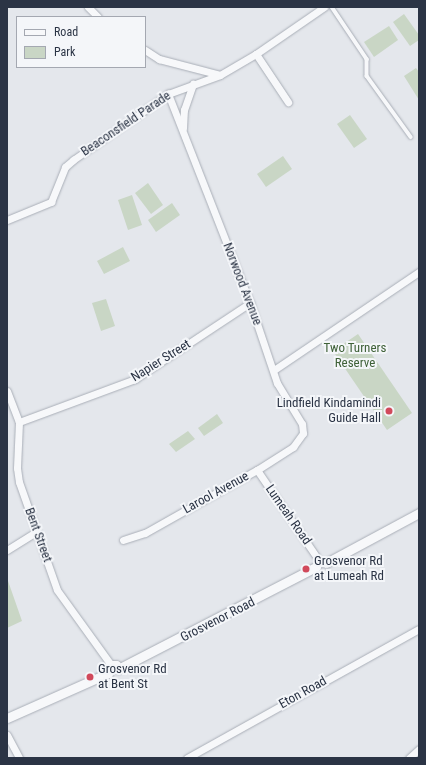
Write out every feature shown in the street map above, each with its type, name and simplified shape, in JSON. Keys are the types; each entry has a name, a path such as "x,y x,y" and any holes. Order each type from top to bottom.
{"street":[{"path":"88,7 97,16"},
{"name":"Beaconsfield Parade","path":"7,220 51,202 65,167 168,94 220,75 256,54 324,7"},
{"path":"146,51 159,59 220,75"},
{"path":"256,54 288,102"},
{"name":"Norwood Avenue","path":"182,130 184,110 193,84"},
{"name":"Norwood Avenue","path":"168,94 250,303 274,370 276,383 302,424 303,436"},
{"path":"274,370 419,272"},
{"name":"Napier Street","path":"19,422 135,379 250,303"},
{"name":"Bent Street","path":"7,391 19,422 17,468 19,482 57,590 113,669"},
{"name":"Larool Avenue","path":"123,540 145,533 257,470 293,447 303,436"},
{"name":"Lumeah Road","path":"257,470 320,563"},
{"name":"Grosvenor Road","path":"7,718 113,669 419,513"},
{"path":"7,550 36,532"},
{"name":"Eton Road","path":"187,758 419,629"},
{"path":"7,735 19,758"},
{"path":"410,758 419,749"}],"lane":[{"path":"332,7 367,59 367,76 411,137"}],"green space":[{"path":"404,14 419,35 419,40 410,46 393,22"},
{"path":"389,26 398,40 374,57 364,42"},
{"path":"416,68 419,72 419,100 404,76"},
{"path":"350,115 367,139 354,148 337,124"},
{"path":"283,156 292,169 266,187 257,174"},
{"path":"148,183 163,205 151,214 135,193"},
{"path":"132,195 142,225 128,230 118,200"},
{"path":"172,203 180,215 156,232 148,220"},
{"path":"123,247 130,261 104,274 97,261"},
{"path":"106,299 115,326 101,331 92,303"},
{"name":"Two Turners Reserve","path":"358,334 412,413 387,430 333,351"},
{"path":"217,414 223,423 204,436 198,428"},
{"path":"188,431 195,439 176,452 169,444"},
{"path":"7,578 22,621 7,628"}],"place":[{"name":"Lindfield Kindamindi Guide Hall","path":"389,411"},
{"name":"Grosvenor Rd at Lumeah Rd","path":"306,569"},
{"name":"Grosvenor Rd at Bent St","path":"90,677"}]}
